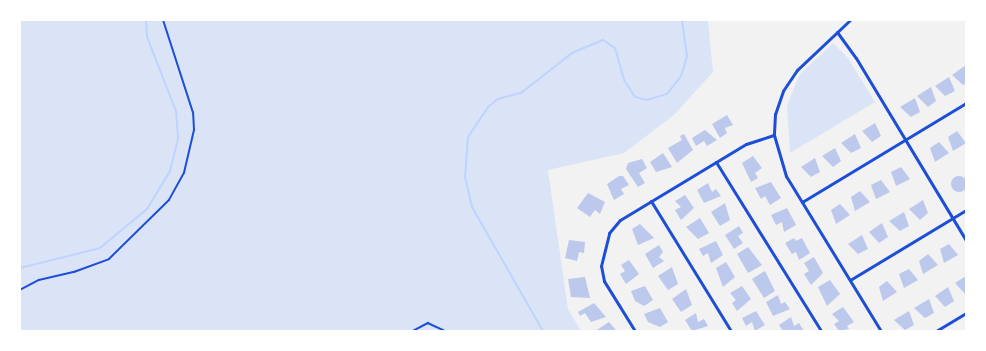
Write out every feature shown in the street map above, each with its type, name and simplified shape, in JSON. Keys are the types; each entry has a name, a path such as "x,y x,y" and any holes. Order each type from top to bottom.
{"street":[{"path":"850,20 797,70 783,91 775,114 774,135 786,176 881,331"},
{"path":"837,32 966,240"},
{"path":"802,202 966,103"},
{"path":"635,331 604,281 601,266 602,248 620,220 746,144 774,135"},
{"path":"716,162 821,331"},
{"path":"651,201 730,331"},
{"path":"850,280 966,210"},
{"path":"936,331 966,313"}],"lane":[{"path":"413,331 428,323 445,331"}],"path":[{"path":"20,290 38,280 74,272 109,259 170,200 184,173 194,130 193,113 163,20"}],"shaded area":[{"path":"20,20 708,20 713,72 674,115 624,153 548,170 568,309 581,331 20,331"},
{"path":"833,43 848,58 875,102 790,153 787,106 793,90 800,74"}],"building":[{"path":"966,65 966,83 963,85 952,75"},
{"path":"949,77 955,91 945,96 935,86"},
{"path":"931,87 936,101 928,107 917,96"},
{"path":"915,98 920,112 911,117 900,107"},
{"path":"727,115 733,125 725,128 727,133 720,138 712,124"},
{"path":"875,123 881,136 872,142 862,131"},
{"path":"705,130 717,140 707,146 704,141 696,146 692,138"},
{"path":"957,131 966,143 953,151 948,137"},
{"path":"684,134 693,150 677,163 668,148 682,140 680,136"},
{"path":"855,134 861,148 851,153 841,143"},
{"path":"939,142 949,153 935,162 930,148"},
{"path":"835,148 841,161 833,167 822,156"},
{"path":"663,153 672,167 656,172 650,162"},
{"path":"753,156 762,168 755,173 758,178 751,182 742,163"},
{"path":"815,158 820,172 811,177 801,167"},
{"path":"642,159 647,168 639,173 645,183 638,187 626,169 628,163"},
{"path":"901,167 910,179 896,186 891,172"},
{"path":"619,176 623,176 629,185 621,189 624,194 614,200 607,184"},
{"path":"959,176 965,178 967,184 965,190 959,192 953,190 951,184 953,178"},
{"path":"881,180 890,192 876,199 871,185"},
{"path":"771,182 781,198 770,205 765,196 761,199 755,188"},
{"path":"708,183 712,192 716,189 721,196 704,203 697,190"},
{"path":"860,191 870,202 855,211 851,197"},
{"path":"588,193 605,202 600,214 595,210 590,217 577,208"},
{"path":"685,195 694,208 681,220 675,210 681,207 675,201"},
{"path":"923,200 928,213 920,220 909,209"},
{"path":"725,203 730,220 720,226 711,212"},
{"path":"840,204 850,215 836,224 831,210"},
{"path":"787,208 796,225 784,232 782,222 776,225 771,215"},
{"path":"904,212 909,226 900,231 889,221"},
{"path":"700,218 709,233 698,239 686,227"},
{"path":"882,223 888,237 879,243 869,232"},
{"path":"640,224 654,238 638,245 632,229"},
{"path":"739,226 743,233 738,236 743,243 734,249 725,235"},
{"path":"862,235 868,249 858,254 848,244"},
{"path":"794,238 796,241 802,238 810,253 799,260 796,252 792,254 785,243"},
{"path":"569,240 585,242 584,253 579,252 577,261 565,258"},
{"path":"716,241 723,255 711,263 708,253 703,256 699,249"},
{"path":"949,244 958,255 944,263 940,249"},
{"path":"659,245 663,252 659,257 664,261 653,268 645,254"},
{"path":"748,247 762,265 748,273 737,254"},
{"path":"928,254 938,265 923,274 919,261"},
{"path":"814,257 823,273 811,285 804,274 809,271 804,263"},
{"path":"629,260 639,274 626,284 620,274 625,271 621,265"},
{"path":"726,262 735,277 723,287 716,268"},
{"path":"672,267 678,284 668,290 658,276"},
{"path":"909,269 918,280 904,288 899,274"},
{"path":"765,271 775,291 764,298 752,279"},
{"path":"966,276 966,295 955,283"},
{"path":"585,277 590,298 571,297 568,279"},
{"path":"830,280 840,294 827,306 818,287"},
{"path":"887,281 897,292 883,301 879,287"},
{"path":"645,286 653,300 644,306 635,301 631,291"},
{"path":"742,286 751,299 737,311 732,303 736,300 730,293"},
{"path":"948,287 954,301 945,307 935,296"},
{"path":"686,289 692,305 681,312 672,299"},
{"path":"778,295 781,304 785,302 790,309 773,316 766,302"},
{"path":"929,299 934,313 925,318 914,308"},
{"path":"594,303 606,317 591,322 585,313 580,316 578,312"},
{"path":"843,307 854,322 847,326 849,329 839,331 834,324 839,321 832,314"},
{"path":"660,308 668,322 660,327 648,322 644,314"},
{"path":"756,311 765,325 755,331 752,322 746,326 742,318"},
{"path":"909,311 914,325 905,330 894,320"},
{"path":"696,313 698,322 704,319 708,326 692,331 685,320"},
{"path":"791,317 794,326 799,323 804,331 783,331 779,325"},
{"path":"609,322 616,330 595,331"}],"waterway":[{"path":"20,268 100,248 147,209 170,171 178,138 176,111 147,37 146,20"},
{"path":"543,331 472,207 465,177 468,137 488,107 498,99 521,93 572,53 603,40 615,48 624,80 635,97 647,100 667,94 681,76 687,56 682,20"}]}
